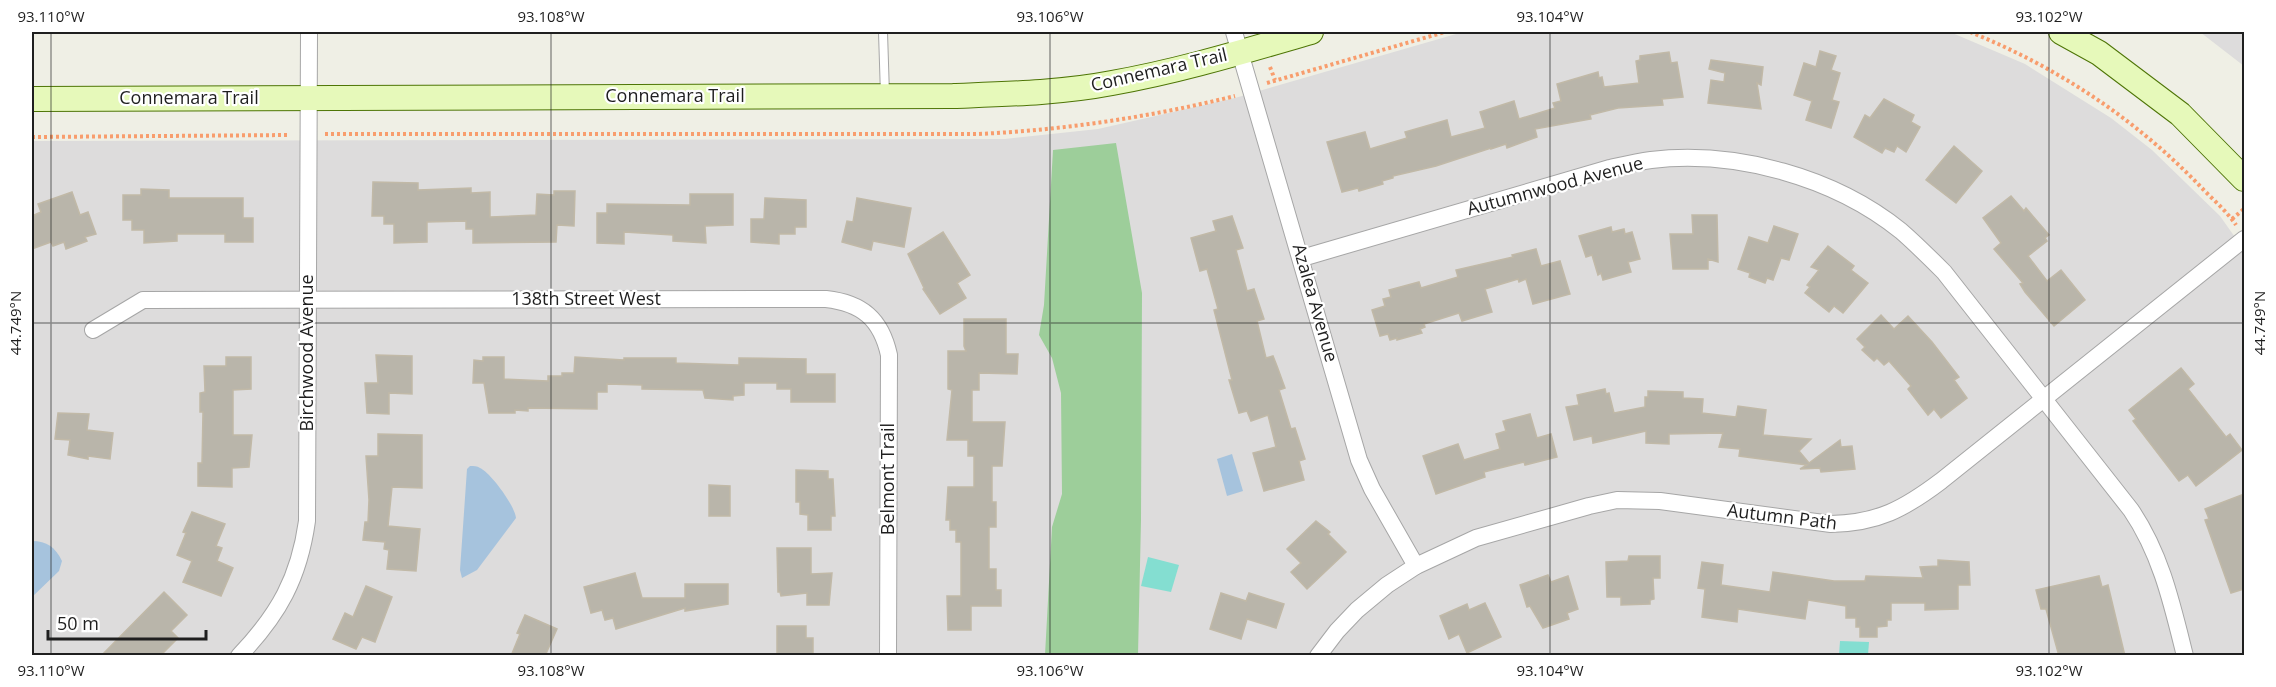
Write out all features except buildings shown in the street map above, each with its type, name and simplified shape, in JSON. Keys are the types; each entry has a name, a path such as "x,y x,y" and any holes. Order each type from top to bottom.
{"street":[{"name":"Birchwood Avenue","path":"239,656 274,616 295,574 303,548 308,506 309,32"},
{"name":"Connemara Trail","path":"32,99 309,96 984,95 1071,89 1162,73 1238,42 1311,32"},
{"path":"2061,32 2099,53 2173,108 2244,179"},
{"name":"Azalea Avenue","path":"1238,42 1364,474 1416,566"},
{"name":"Autumnwood Avenue","path":"1302,258 1620,166 1651,160 1722,160 1754,165 1822,186 1852,200 1900,230 1944,272 2045,400 2146,532 2165,578 2185,656"},
{"name":"Autumn Path","path":"1318,656 1357,610 1387,585 1416,566 1476,538 1589,506 1617,500 1660,501 1821,524 1853,524 1897,511 1918,499 2045,400 2244,239"},
{"name":"138th Street West","path":"93,330 143,300 826,299 850,304 863,311"},
{"name":"Belmont Trail","path":"863,311 881,330 889,355 888,656"}],"lane":[{"path":"883,32 885,96"}],"path":[{"path":"32,137 978,134 1063,129 1162,112 1234,96 1275,80 1445,32"},
{"path":"1970,32 2044,66 2084,89 2154,141 2232,219 2244,209"}],"shaded area":[{"path":"1463,32 1950,32 2025,64 2111,118 2152,150 2220,216 2244,250 2244,655 32,655 32,141 1005,139 1098,129 1235,98"},
{"path":"2200,32 2244,32 2244,66"},
{"path":"1232,454 1243,491 1227,496 1217,459"},
{"path":"470,466 479,467 490,476 507,498 516,518 477,570 462,578 460,570 467,469"},
{"path":"32,541 50,546 62,561 59,571 32,597"},
{"path":"1148,557 1179,565 1171,592 1141,586"},
{"path":"1840,641 1869,642 1868,655 1839,655"}],"green space":[{"path":"1116,143 1142,293 1138,655 1045,655 1052,527 1062,494 1061,393 1052,358 1039,335 1044,305 1053,150"}]}
